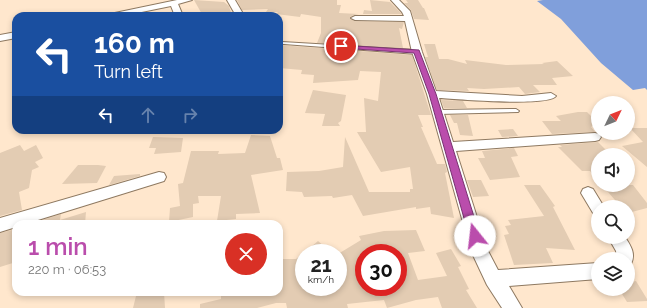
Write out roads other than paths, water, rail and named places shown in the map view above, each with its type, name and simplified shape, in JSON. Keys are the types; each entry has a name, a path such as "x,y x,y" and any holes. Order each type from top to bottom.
{"street":[{"path":"130,12 188,0"},
{"path":"231,0 238,12"},
{"path":"395,0 406,11 409,18 417,52 438,112 479,251 493,279 513,308"},
{"path":"174,3 177,12"},
{"path":"355,18 409,18"},
{"path":"0,38 12,36"},
{"path":"432,94 522,99 551,96"},
{"path":"448,147 591,137"},
{"path":"17,220 160,177"},
{"path":"588,193 592,200"},
{"path":"0,225 12,221"},
{"path":"493,279 591,272"}],"lane":[{"path":"284,42 417,52"},
{"path":"438,112 516,111"}],"water":[{"path":"647,0 647,90 645,88 633,90 601,63 561,19 537,1"}]}
